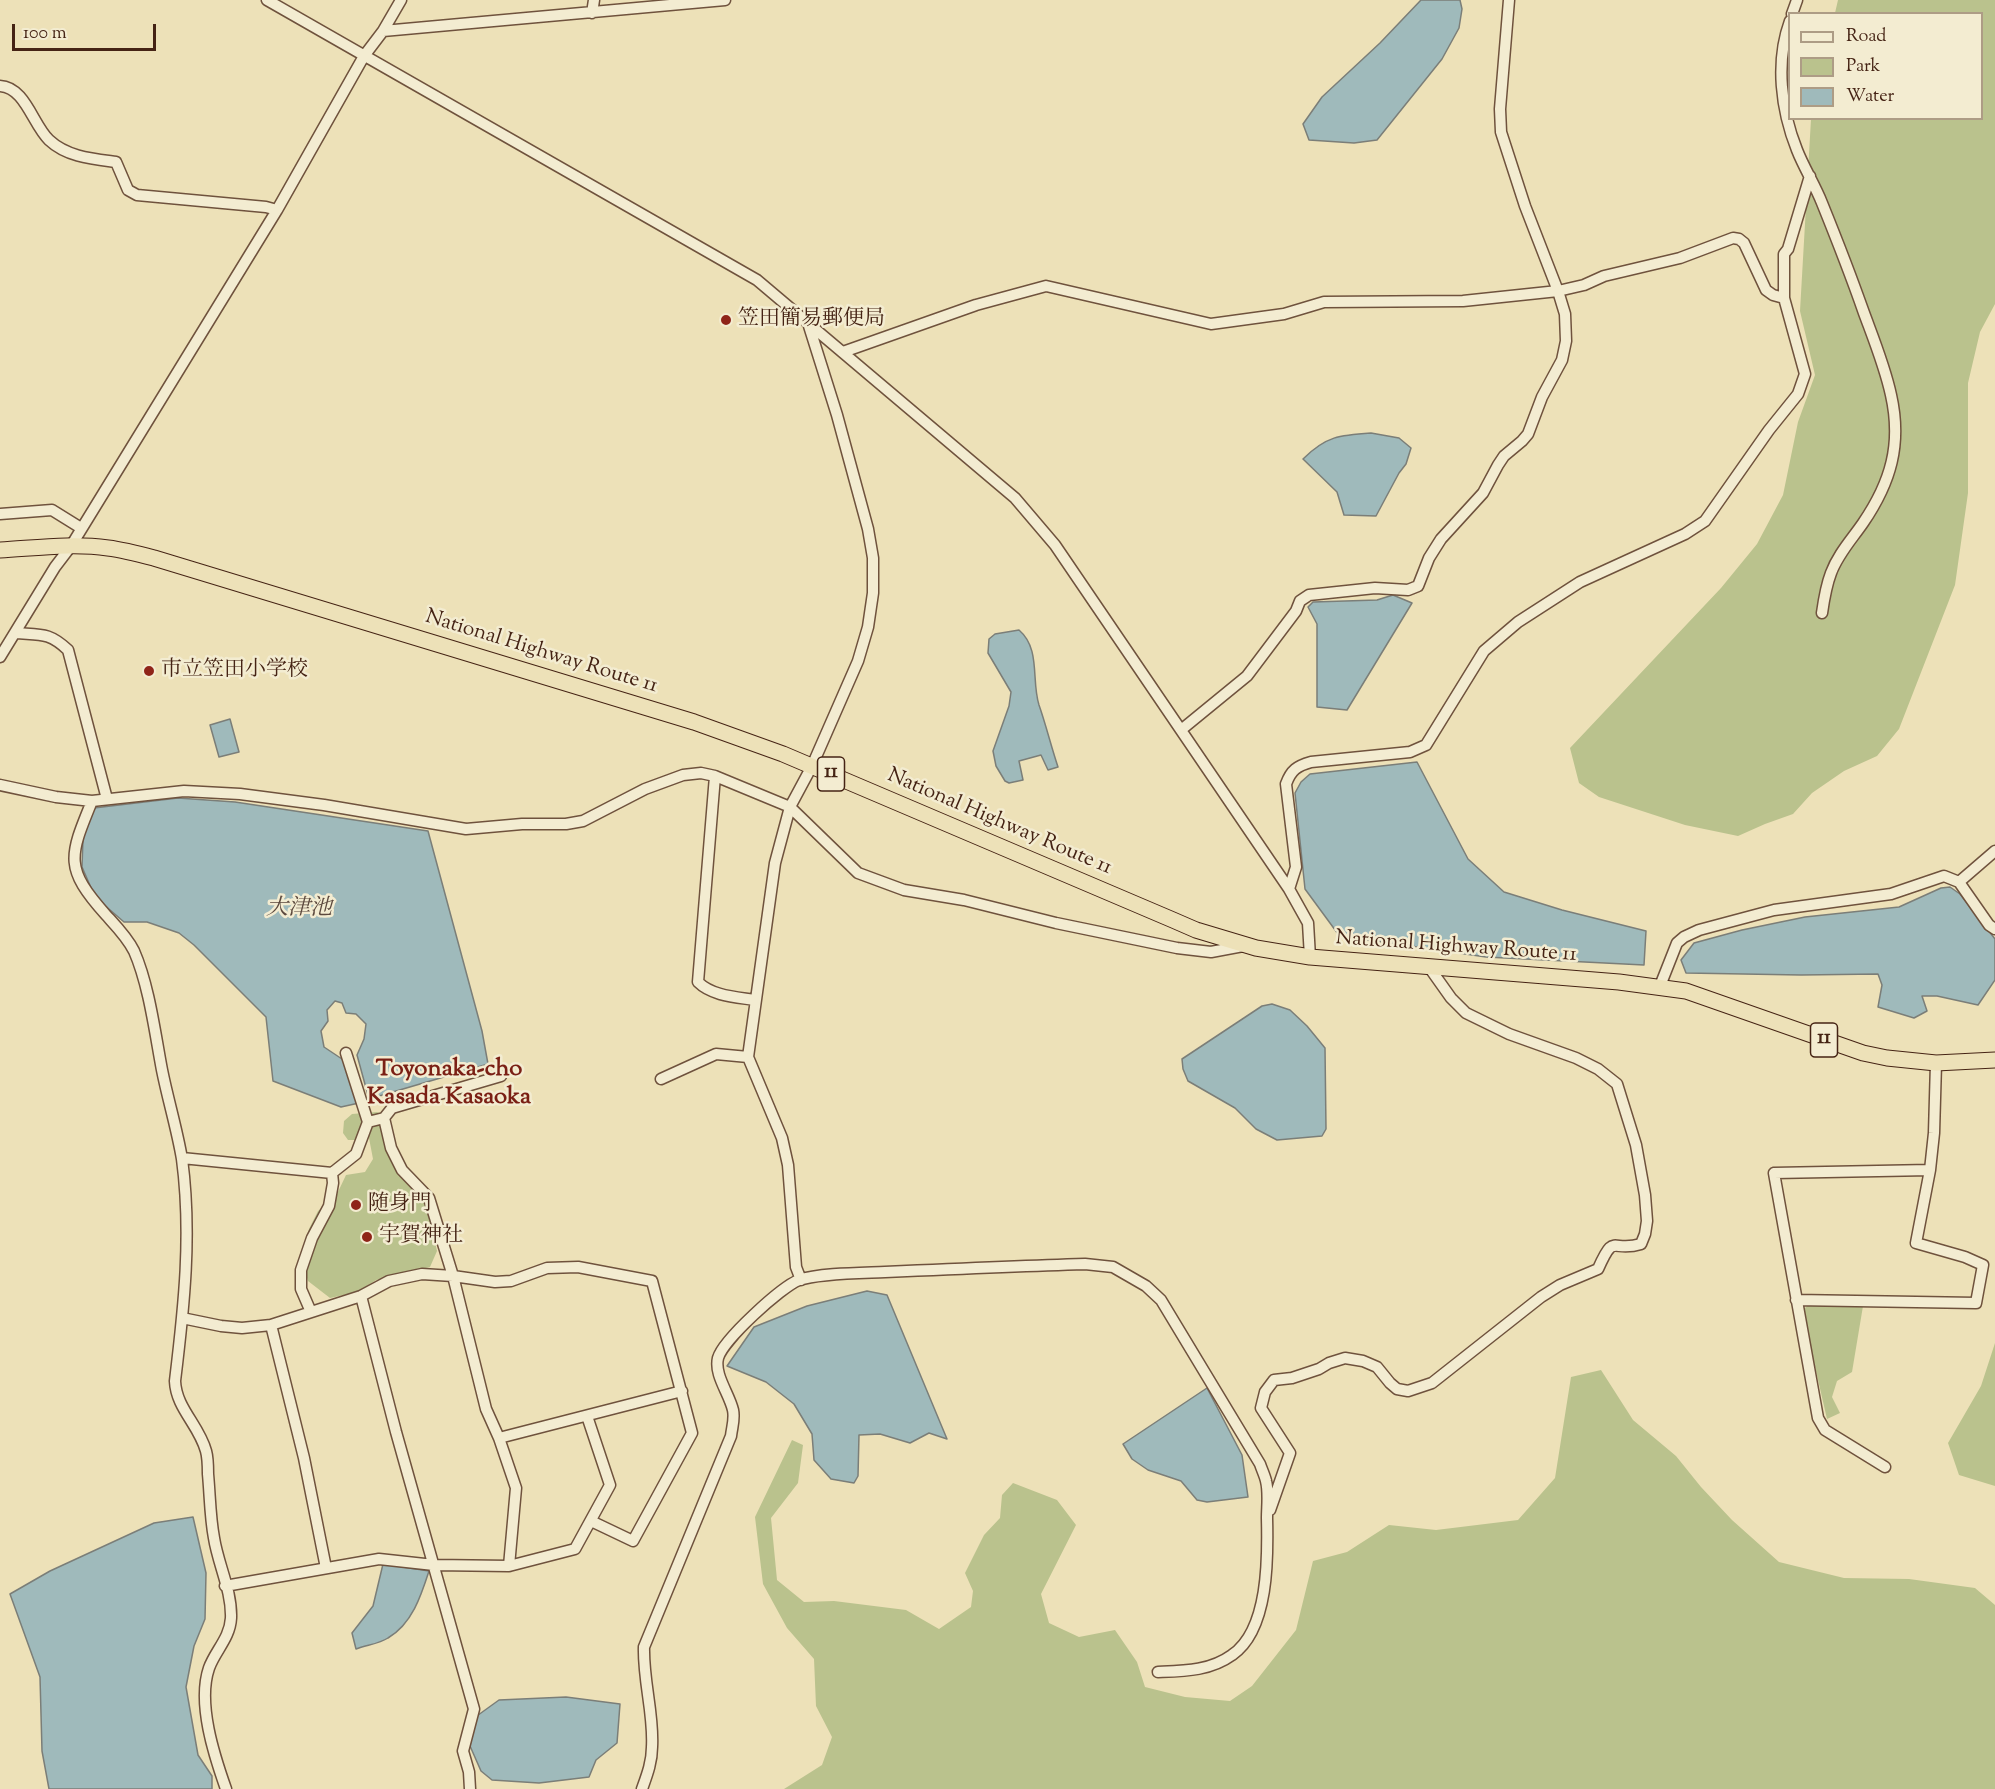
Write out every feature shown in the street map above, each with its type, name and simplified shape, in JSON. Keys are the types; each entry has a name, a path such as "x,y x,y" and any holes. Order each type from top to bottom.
{"highway":[{"name":"National Highway Route 11","path":"0,550 71,546 110,548 165,561 694,722 812,766 1181,923 1248,945 1310,957 1660,986 1686,991 1863,1053 1936,1064 1995,1060"}],"street":[{"path":"267,0 757,280 1015,498 1055,545 1289,889 1308,923 1310,957"},
{"path":"0,657 55,567 71,546 277,210 364,56 383,31 401,0"},
{"path":"592,13 594,0"},
{"path":"383,31 725,0"},
{"path":"1181,730 1247,676 1296,611 1300,601 1309,595 1375,588 1408,590 1418,586 1429,558 1441,539 1483,493 1504,456 1528,434 1542,396 1562,360 1566,341 1565,314 1525,206 1501,132 1500,109 1509,0"},
{"path":"1788,26 1781,59 1781,79 1788,119"},
{"path":"0,86 16,91 50,141 76,156 116,162 128,190 137,195 266,207 277,210"},
{"path":"1788,120 1790,130 1825,211 1882,363 1891,394 1897,433 1893,464 1882,491 1831,572 1822,613"},
{"path":"1289,889 1296,867 1286,784 1290,773 1299,766 1311,762 1410,752 1426,745 1484,651 1518,622 1580,582 1685,534 1705,521 1769,430 1798,394 1805,374 1784,298 1784,254 1788,249 1810,176"},
{"path":"843,352 976,305 1046,286 1211,324 1284,314 1324,302 1463,301 1558,291 1584,285 1604,276 1680,258 1733,238 1744,243 1766,290 1784,298"},
{"path":"801,1280 796,1267 788,1165 782,1138 748,1057 775,863 790,807 812,766 858,661 868,627 873,592 873,558 866,519 812,331 806,321"},
{"path":"0,514 51,510 81,528"},
{"path":"15,633 46,635 55,638 68,650 107,799"},
{"path":"0,785 56,797 92,801 184,791 240,794 324,805 466,829 522,824 566,824 582,821 645,789 683,775 701,773 715,776 790,807 858,873 904,890 964,900 1056,923 1177,948 1211,952 1248,945"},
{"path":"715,776 698,982 718,993 755,1000"},
{"path":"92,801 80,830 74,857 76,874 87,894 125,936 134,951 153,1019 182,1158 188,1232 175,1393 199,1434 206,1452 214,1537 230,1603 231,1620 225,1639 210,1666 205,1682 206,1707 214,1751 226,1789"},
{"path":"1959,882 1995,851"},
{"path":"1660,986 1677,943 1683,937 1699,930 1774,910 1891,894 1944,876 1959,882 1989,925 1995,929"},
{"path":"1267,1519 1290,1453 1261,1408 1265,1392 1274,1380 1292,1378 1345,1358 1363,1361 1377,1367 1397,1389 1407,1391 1432,1383 1454,1368 1541,1297 1560,1285 1598,1269 1607,1249 1613,1245 1641,1244 1645,1234 1647,1221 1645,1195 1636,1145 1617,1084 1598,1069 1576,1058 1509,1035 1466,1013 1451,998 1430,967"},
{"path":"182,1158 332,1173 356,1154 368,1122 346,1053"},
{"path":"661,1079 716,1054 748,1057"},
{"path":"1796,1300 1976,1303 1983,1265 1965,1257 1916,1243 1930,1170 1934,1133 1936,1064"},
{"path":"368,1122 384,1118 392,1107 501,1076"},
{"path":"384,1118 391,1148 402,1170 429,1198 453,1276 486,1409 499,1438 516,1488 509,1566"},
{"path":"1885,1467 1825,1430 1818,1418 1774,1173 1930,1170"},
{"path":"311,1312 301,1289 301,1270 312,1238 329,1206 333,1183 332,1173"},
{"path":"642,1789 652,1747 644,1647 730,1436 734,1418 733,1408 717,1367 719,1356 725,1346 751,1318 790,1285 801,1280 880,1272 1086,1264 1113,1267 1128,1274 1161,1300 1260,1464 1266,1483 1268,1559 1264,1593 1254,1626 1234,1655 1213,1666 1190,1671 1158,1672"},
{"path":"182,1318 242,1328 271,1325 361,1296 389,1281 422,1274 495,1282 511,1281 547,1268 578,1267 652,1281 692,1432 633,1541 591,1521"},
{"path":"361,1296 396,1432 474,1709 462,1751 469,1772 470,1789"},
{"path":"271,1325 304,1458 326,1568"},
{"path":"499,1438 682,1391"},
{"path":"225,1586 379,1559 434,1565 509,1566 575,1549 610,1485 587,1416"}],"green space":[{"path":"1838,0 1995,0 1995,304 1980,332 1968,383 1968,493 1955,585 1899,729 1877,756 1844,771 1812,793 1793,814 1738,836 1685,825 1599,797 1579,783 1570,748 1721,588 1757,544 1783,495 1798,422 1815,375 1800,311 1811,120 1983,120 1983,12 1835,12"},
{"path":"377,1112 390,1118 393,1140 414,1188 426,1202 437,1251 430,1267 376,1280 358,1292 330,1298 308,1281 300,1255 318,1211 337,1194 346,1175 365,1172 373,1159 369,1138 365,1135 356,1140 348,1140 343,1133 344,1121 352,1114"},
{"path":"1809,1305 1863,1306 1852,1372 1837,1381 1832,1397 1840,1413 1827,1419 1802,1310"},
{"path":"1995,1343 1995,1486 1959,1475 1948,1443 1981,1386"},
{"path":"1601,1370 1633,1420 1676,1456 1732,1520 1779,1562 1844,1578 1909,1579 1975,1588 1995,1605 1995,1789 784,1789 822,1765 832,1737 816,1706 814,1659 787,1628 763,1584 755,1517 792,1440 803,1445 798,1483 771,1518 777,1580 804,1602 834,1601 906,1610 939,1629 971,1607 973,1591 965,1573 984,1535 1000,1518 1002,1495 1013,1483 1057,1500 1076,1525 1041,1594 1049,1623 1079,1637 1115,1630 1137,1662 1145,1687 1185,1697 1230,1701 1252,1686 1296,1630 1313,1561 1347,1552 1389,1525 1436,1530 1518,1520 1555,1478 1571,1377"}],"water":[{"path":"1421,0 1460,0 1462,9 1459,28 1442,59 1377,140 1354,143 1309,140 1303,124 1322,97 1380,43"},
{"path":"1371,433 1399,438 1411,448 1406,464 1376,516 1344,515 1337,492 1303,459 1326,441"},
{"path":"1393,595 1412,603 1347,710 1317,707 1317,624 1308,607 1313,602 1377,600"},
{"path":"1019,630 1026,638 1033,655 1039,705 1058,767 1048,770 1041,755 1019,761 1023,780 1009,783 1005,781 996,766 993,751 1009,706 1011,692 988,653 989,639 995,634"},
{"path":"230,719 239,752 219,757 210,725"},
{"path":"1417,762 1468,859 1504,892 1562,910 1646,931 1644,965 1486,957 1341,938 1305,889 1295,793 1301,782 1310,774"},
{"name":"大津池","path":"178,798 235,802 428,831 482,1031 488,1064 369,1099 357,1055 364,1039 366,1024 356,1014 346,1013 342,1003 335,1001 327,1010 328,1021 321,1031 324,1047 345,1061 359,1103 341,1107 273,1081 266,1017 179,933 147,922 124,922 95,897 82,867 83,838 94,808"},
{"path":"1950,887 1960,894 1995,939 1995,980 1978,1005 1937,996 1922,996 1927,1011 1914,1018 1878,1007 1882,985 1878,974 1686,973 1681,960 1694,943 1805,917 1899,907 1941,888"},
{"path":"1272,1004 1290,1010 1325,1048 1326,1129 1322,1136 1277,1140 1256,1129 1235,1108 1188,1081 1183,1069 1182,1059 1262,1006"},
{"path":"867,1291 887,1295 947,1439 929,1433 910,1443 880,1434 859,1435 858,1476 854,1483 831,1479 814,1460 812,1434 794,1404 766,1382 727,1366 754,1327 807,1306"},
{"path":"1207,1388 1242,1455 1248,1497 1207,1502 1197,1500 1181,1481 1148,1470 1132,1459 1123,1444"},
{"path":"193,1517 206,1573 205,1619 194,1646 186,1687 198,1755 212,1776 212,1789 49,1789 42,1751 40,1677 10,1594 50,1571 154,1523"},
{"path":"383,1564 429,1571 419,1599 403,1625 384,1640 356,1649 352,1633 373,1606"},
{"path":"566,1697 620,1704 617,1743 596,1760 589,1777 539,1783 492,1780 481,1771 470,1746 474,1718 499,1700"}],"place":[{"name":"笠田簡易郵便局","path":"726,320"},
{"name":"市立笠田小学校","path":"149,671"},
{"name":"随身門","path":"356,1205"},
{"name":"宇賀神社","path":"367,1237"}],"district":[{"name":"Toyonaka-cho Kasada Kasaoka","path":"449,1085"}]}
